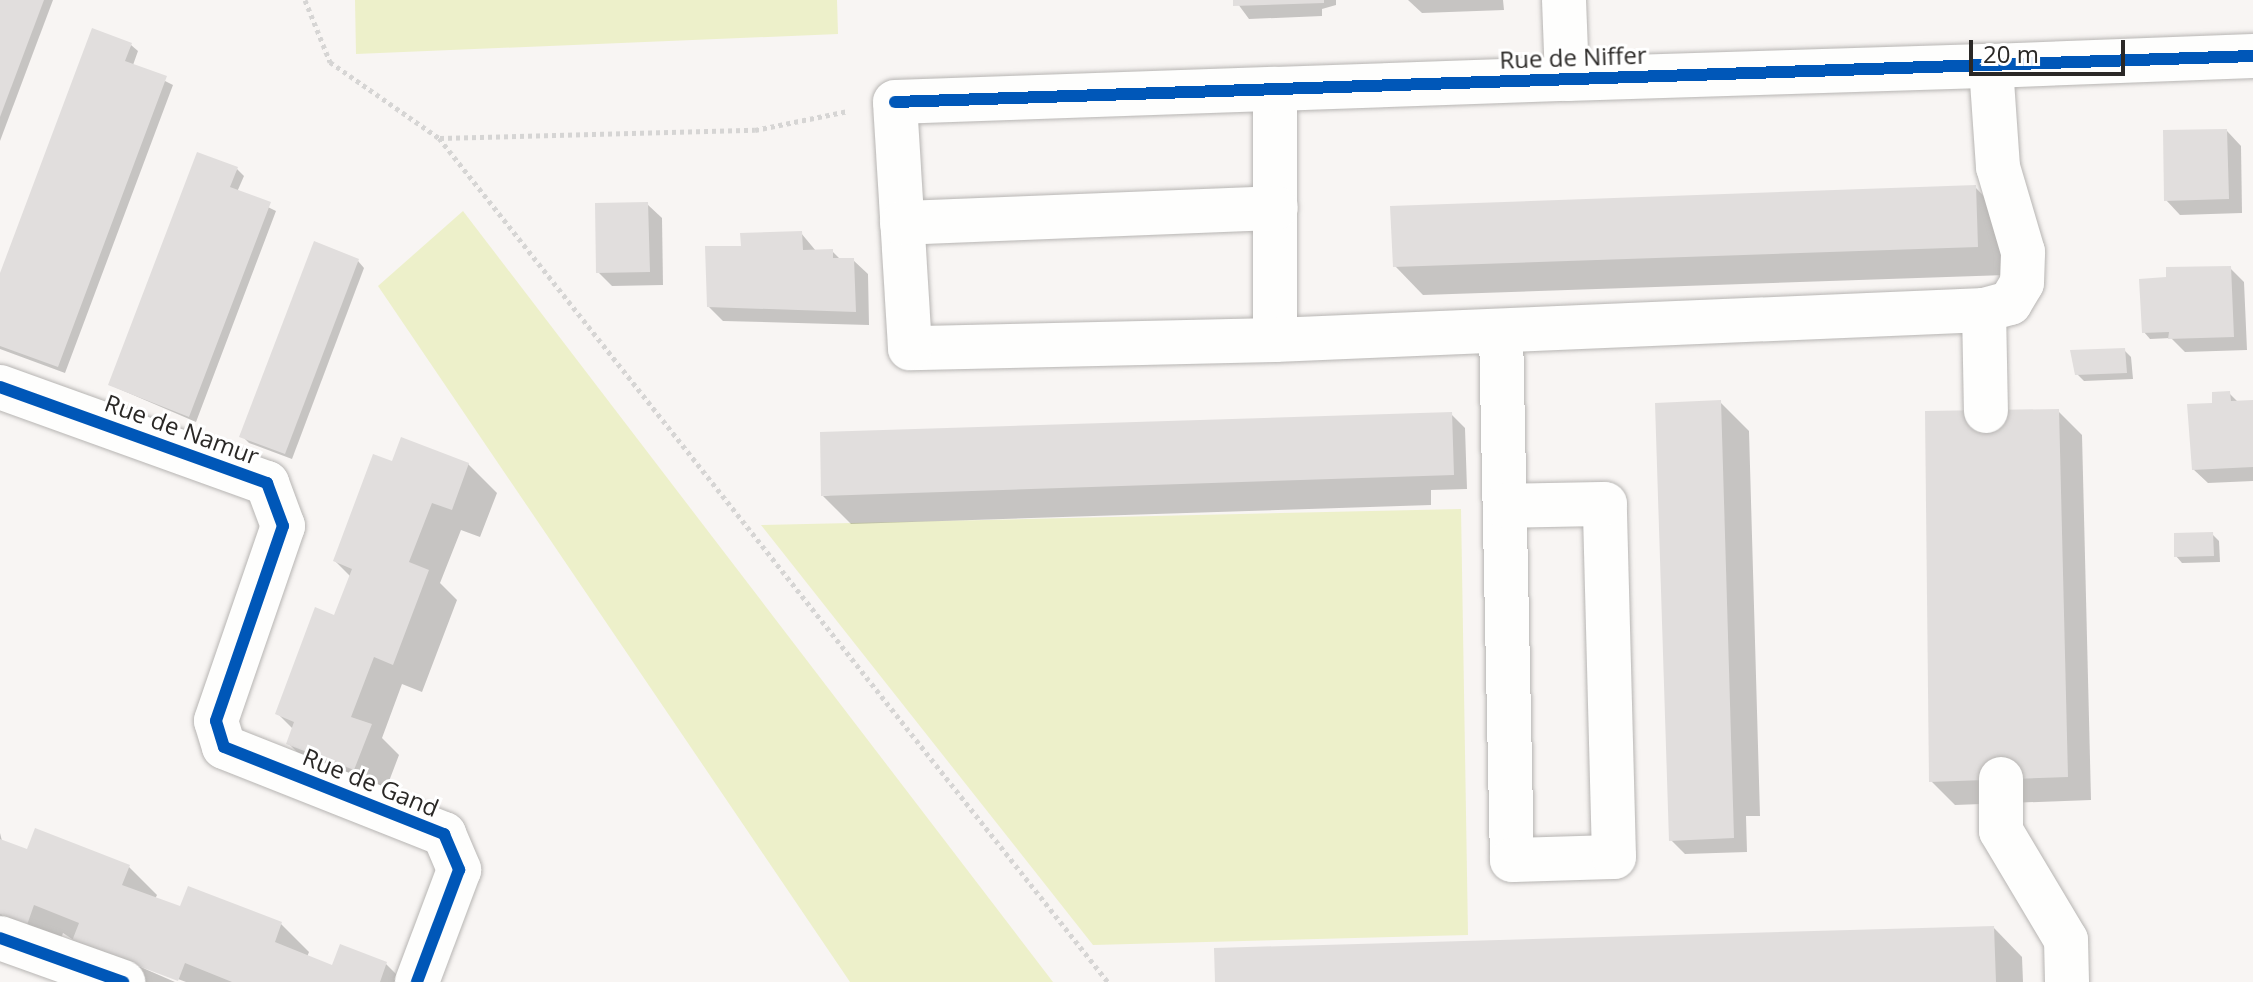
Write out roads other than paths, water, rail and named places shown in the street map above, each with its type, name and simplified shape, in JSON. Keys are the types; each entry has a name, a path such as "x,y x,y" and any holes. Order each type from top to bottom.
{"street":[{"path":"1564,0 1567,79"},
{"name":"Rue de Niffer","path":"902,223 895,102 2253,56"},
{"path":"1276,208 902,223 910,348 1275,340 1984,310 2010,303 2022,283 2023,252 1998,167 1991,66"},
{"path":"1275,89 1275,340"},
{"path":"1984,310 1986,411"},
{"path":"1501,332 1512,860 1614,857 1605,504 1505,506"},
{"name":"Rue de Namur","path":"0,387 267,483 283,526 216,721 224,747"},
{"name":"Rue de Gand","path":"224,747 444,834 459,870 417,982"},
{"path":"2001,779 2001,831 2066,940 2067,982"},
{"path":"0,938 123,982"}]}
